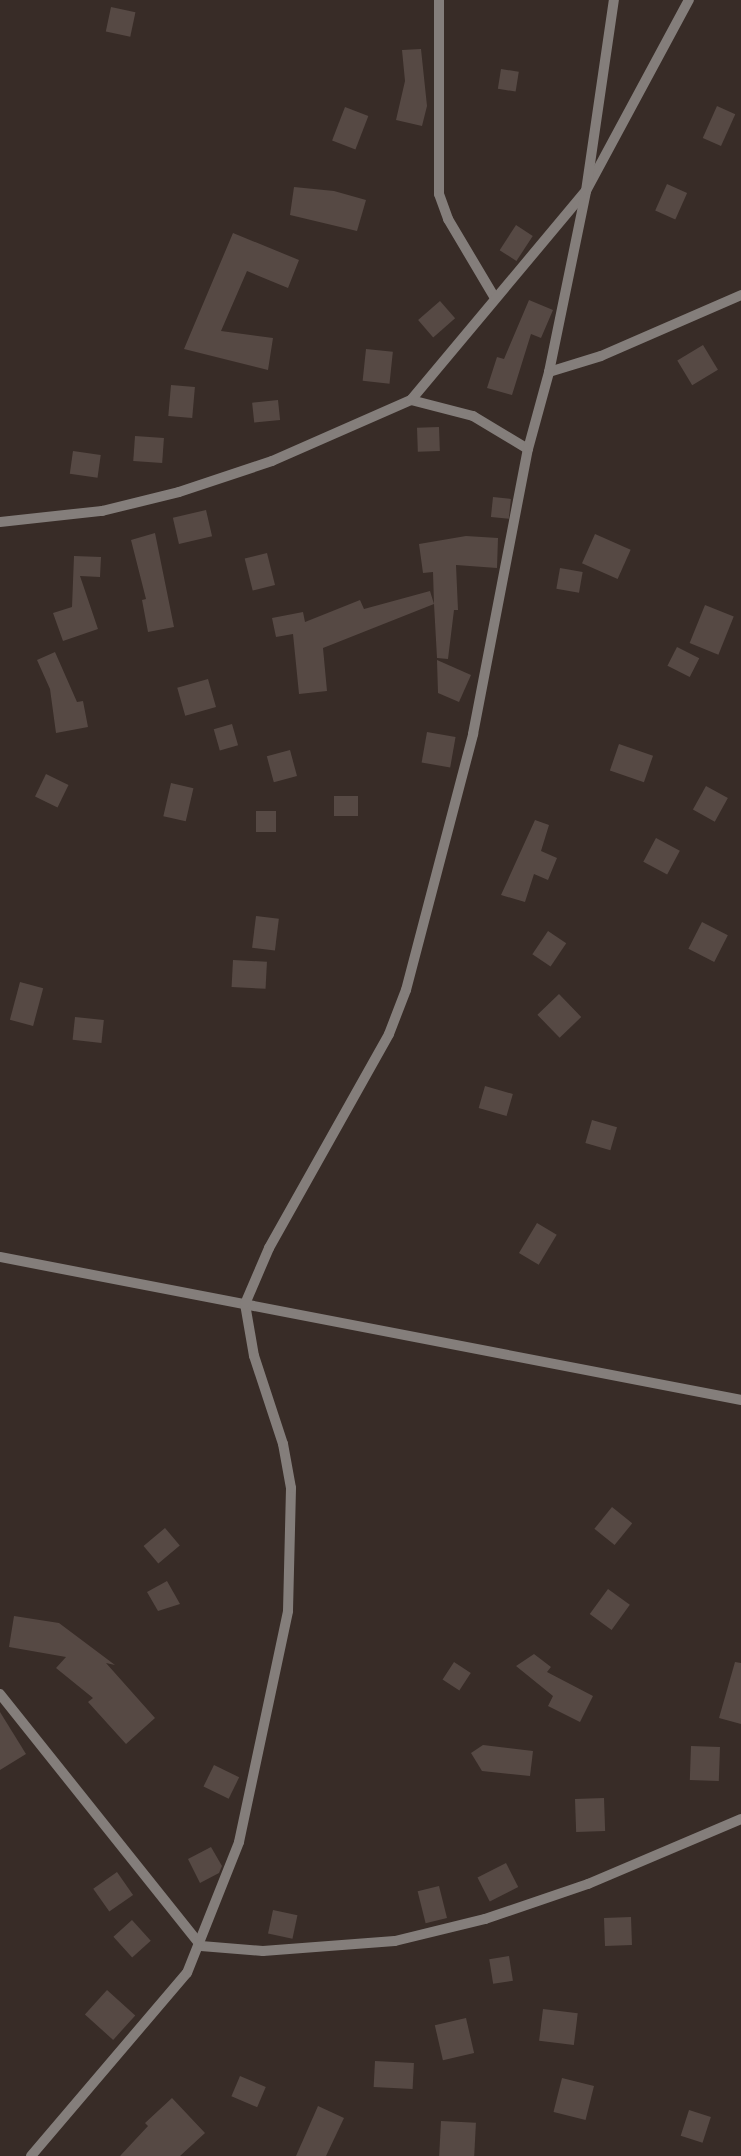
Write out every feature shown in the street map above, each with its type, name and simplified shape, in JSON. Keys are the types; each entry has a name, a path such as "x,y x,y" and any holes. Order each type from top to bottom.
{"street":[{"path":"438,0 439,194 448,220 495,298"},
{"path":"30,2156 187,1973 201,1946 239,1842 288,1611 291,1488 283,1444 254,1356 245,1304 269,1248 390,1034 406,990 473,734 528,449 549,372 586,192 614,0"},
{"path":"0,522 102,510 179,492 272,461 411,400 586,192 689,0"},
{"path":"549,372 601,356 741,295"},
{"path":"411,400 472,416 528,449"},
{"path":"0,1257 741,1400"},
{"path":"0,1694 201,1946 263,1951 395,1941 485,1919 588,1884 741,1819"}],"building":[{"path":"111,7 135,12 130,37 106,31"},
{"path":"421,49 427,106 422,126 396,120 405,81 402,50"},
{"path":"501,69 519,72 516,92 498,89"},
{"path":"717,106 735,114 721,146 703,138"},
{"path":"345,107 368,116 355,150 332,141"},
{"path":"667,184 687,193 675,219 655,210"},
{"path":"294,187 334,191 366,200 357,231 290,215"},
{"path":"516,225 533,236 516,261 500,250"},
{"path":"233,233 299,260 288,288 247,271 221,331 273,338 268,370 184,349"},
{"path":"529,300 553,310 541,338 531,334 512,395 487,388 497,357 504,359"},
{"path":"440,301 455,318 433,337 418,320"},
{"path":"703,345 718,370 692,385 677,360"},
{"path":"366,349 393,352 390,384 363,381"},
{"path":"171,385 195,387 192,418 168,416"},
{"path":"278,400 280,420 254,423 252,403"},
{"path":"439,427 440,451 418,452 417,428"},
{"path":"135,436 164,438 162,463 133,461"},
{"path":"73,451 101,455 98,478 70,474"},
{"path":"493,497 511,499 509,519 491,517"},
{"path":"206,510 212,536 179,544 173,518"},
{"path":"155,533 174,627 148,632 142,600 146,599 131,540"},
{"path":"595,534 631,550 618,579 582,563"},
{"path":"466,536 498,538 497,568 456,565 458,610 454,610 448,659 437,658 433,572 423,573 419,544"},
{"path":"267,553 275,585 253,591 245,559"},
{"path":"74,556 101,557 100,577 80,576 98,629 63,641 53,613 72,607"},
{"path":"560,568 583,572 579,593 556,589"},
{"path":"430,591 434,604 323,648 327,691 299,694 293,634 276,637 272,618 303,612 305,622 360,600 364,609"},
{"path":"705,605 734,617 718,655 690,643"},
{"path":"677,647 699,658 690,677 667,666"},
{"path":"55,652 77,702 83,701 88,727 56,733 50,689 37,660"},
{"path":"437,660 471,675 459,702 438,693"},
{"path":"208,679 216,707 185,716 177,688"},
{"path":"232,724 238,745 220,750 214,729"},
{"path":"427,732 456,737 450,768 422,763"},
{"path":"619,744 653,756 644,782 610,770"},
{"path":"290,750 297,776 274,782 267,756"},
{"path":"46,774 68,785 58,807 35,796"},
{"path":"171,783 193,788 186,821 163,816"},
{"path":"706,786 728,798 715,822 693,810"},
{"path":"334,796 358,796 358,816 334,816"},
{"path":"256,811 276,811 276,832 256,832"},
{"path":"535,820 549,825 541,851 557,858 548,880 534,874 525,902 501,895"},
{"path":"656,838 680,851 667,875 643,862"},
{"path":"256,916 279,919 275,951 252,948"},
{"path":"702,922 728,935 714,962 688,949"},
{"path":"548,931 566,943 551,967 532,954"},
{"path":"233,960 267,962 266,989 232,987"},
{"path":"20,982 43,988 33,1026 10,1020"},
{"path":"559,994 581,1017 560,1038 537,1015"},
{"path":"75,1017 104,1020 101,1043 73,1040"},
{"path":"485,1086 513,1094 507,1116 479,1108"},
{"path":"592,1120 617,1127 610,1150 585,1143"},
{"path":"537,1223 557,1235 539,1265 519,1253"},
{"path":"612,1507 632,1523 615,1545 594,1529"},
{"path":"165,1528 180,1546 158,1564 144,1546"},
{"path":"167,1581 180,1604 158,1611 147,1592"},
{"path":"608,1589 630,1605 612,1630 590,1614"},
{"path":"14,1616 59,1623 115,1665 106,1663 155,1718 126,1744 88,1702 93,1698 56,1668 66,1657 9,1647"},
{"path":"534,1654 551,1667 547,1672 593,1696 580,1722 548,1706 553,1696 516,1666"},
{"path":"454,1662 471,1673 459,1691 443,1680"},
{"path":"735,1662 741,1663 741,1724 719,1718"},
{"path":"0,1712 26,1754 0,1770"},
{"path":"483,1745 533,1751 530,1776 482,1771 471,1753"},
{"path":"691,1746 720,1747 719,1781 690,1780"},
{"path":"214,1765 239,1777 229,1799 203,1787"},
{"path":"604,1798 605,1831 576,1832 575,1799"},
{"path":"211,1847 222,1866 219,1873 200,1883 188,1859"},
{"path":"506,1863 518,1887 490,1902 477,1878"},
{"path":"117,1872 133,1895 109,1912 93,1889"},
{"path":"439,1886 447,1918 426,1923 418,1891"},
{"path":"273,1910 297,1915 292,1939 268,1933"},
{"path":"631,1917 632,1945 605,1946 604,1918"},
{"path":"132,1920 151,1941 132,1958 113,1937"},
{"path":"509,1956 513,1981 493,1984 489,1959"},
{"path":"107,1990 135,2015 113,2040 85,2015"},
{"path":"543,2009 578,2013 574,2045 539,2041"},
{"path":"466,2018 474,2053 443,2060 435,2025"},
{"path":"375,2061 414,2063 413,2089 374,2087"},
{"path":"240,2076 266,2087 257,2107 231,2096"},
{"path":"562,2078 594,2086 586,2120 554,2112"},
{"path":"172,2098 205,2133 180,2156 120,2156 148,2126 145,2123"},
{"path":"318,2106 344,2118 326,2156 296,2156"},
{"path":"689,2110 711,2117 703,2143 681,2136"},
{"path":"441,2121 476,2123 474,2156 439,2156"}]}
